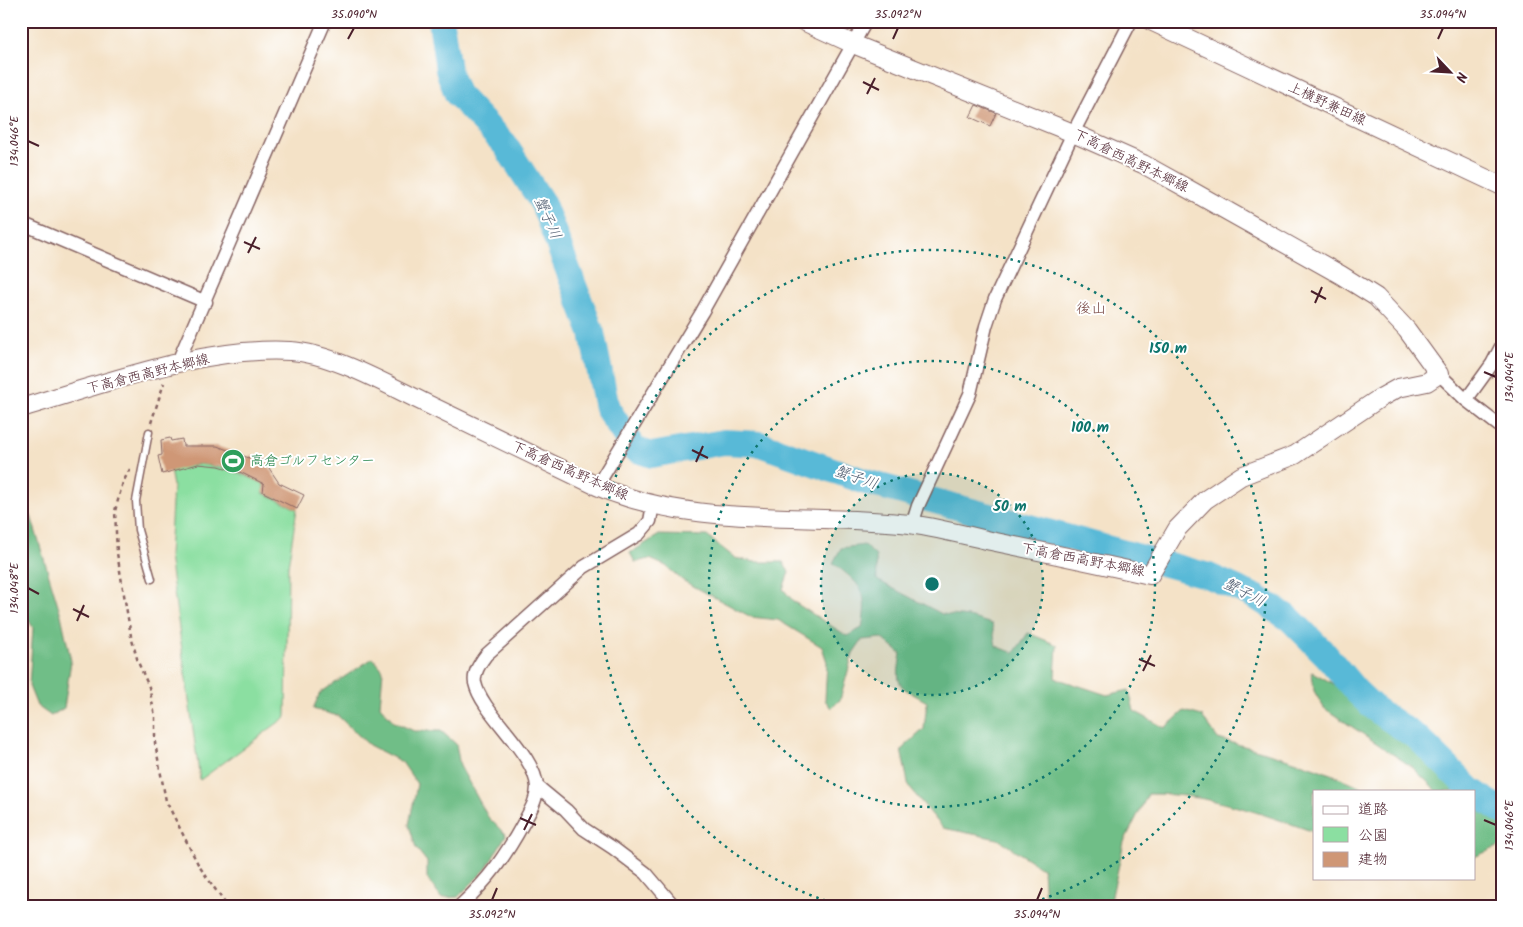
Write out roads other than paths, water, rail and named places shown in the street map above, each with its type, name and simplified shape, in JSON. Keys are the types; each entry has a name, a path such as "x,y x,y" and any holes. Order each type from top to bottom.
{"main road":[{"name":"下高倉西高野本郷線","path":"21,408 177,364 256,350 292,351 326,359 367,374 597,486 618,495 653,505 748,516 864,520 912,524 1150,575 1177,529 1205,500 1241,476 1295,455 1398,388 1427,382 1439,374 1407,330 1376,297 1341,275 1166,177 1073,133 853,44 803,21"},
{"name":"上横野兼田線","path":"1151,21 1502,186"}],"street":[{"path":"177,364 206,302 325,21"},
{"path":"597,486 702,312 866,21"},
{"path":"912,524 918,506 970,394 994,299 1073,133 1131,21"},
{"path":"21,223 206,302"},
{"path":"1466,400 1492,364 1502,345"},
{"path":"1439,374 1466,400 1502,428"},
{"path":"460,906 499,866 536,797 537,786 535,777 525,759 481,695 475,682 478,666 486,656 584,567 639,534 650,521 653,505"},
{"path":"537,786 566,810 584,829 646,873 674,906"}],"lane":[{"path":"149,432 136,501 138,530 152,579"}],"waterway":[{"name":"蟹子川","path":"441,21 448,70 457,94 505,145 543,204 592,333 607,408 634,449 652,455 724,442 760,444 869,483 1209,576 1256,597 1290,619 1375,709 1419,739 1471,790"},
{"name":"蟹子川","path":"1476,793 1502,811"}],"place":[{"name":"高倉ゴルフセンター","path":"233,461"}],"district":[{"name":"後山","path":"1091,309"}]}
